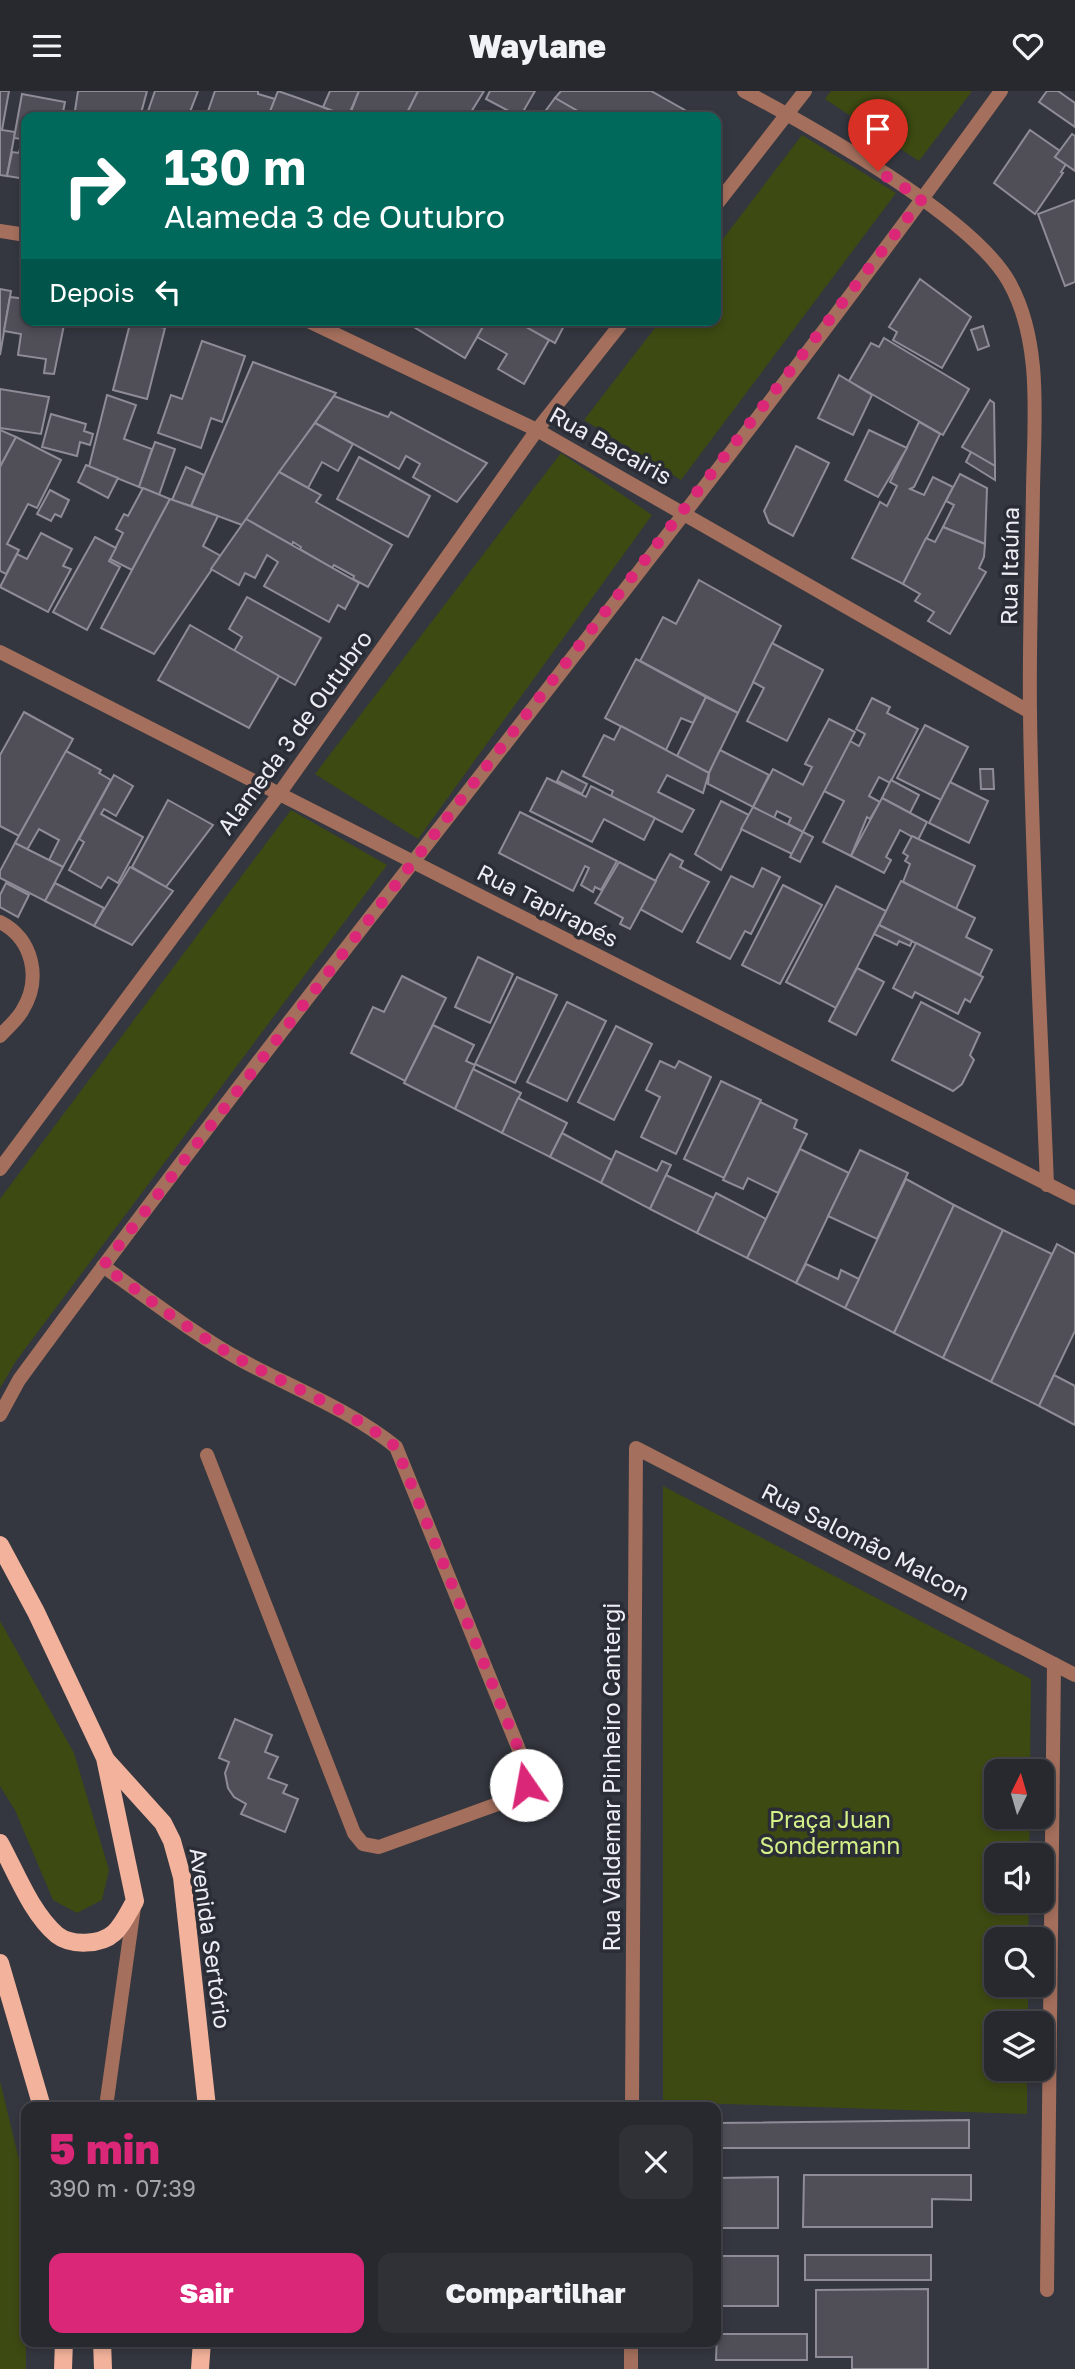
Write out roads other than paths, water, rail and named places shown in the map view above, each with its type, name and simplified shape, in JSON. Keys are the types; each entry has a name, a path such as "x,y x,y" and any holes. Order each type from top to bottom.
{"main road":[{"name":"Avenida Sertório","path":"0,1545 36,1612 105,1758 135,1901"},
{"name":"Avenida Sertório","path":"105,1758 163,1823 172,1841 185,1904 206,2102"},
{"path":"0,1843 32,1902 58,1937 81,1943 100,1941 114,1933 135,1901"},
{"path":"0,1963 43,2102"},
{"path":"63,2369 64,2347"},
{"path":"102,2347 103,2369"},
{"path":"200,2369 202,2347"}],"street":[{"name":"Rua Itaúna","path":"744,91 788,114 922,199 967,234 1008,279 1023,311 1035,394 1030,712 1047,1185"},
{"path":"721,199 805,91"},
{"path":"0,1415 19,1380 103,1266 685,512 922,199 1000,91"},
{"path":"0,231 21,234"},
{"name":"Rua Bacairis","path":"319,326 537,430 685,512 1030,712"},
{"name":"Alameda 3 de Outubro","path":"0,1169 279,794 537,430 619,326"},
{"name":"Rua Tapirapés","path":"0,652 1075,1198"},
{"path":"0,922 16,930 29,950 33,971 30,994 22,1012 0,1036"},
{"path":"103,1266 195,1332 240,1359 371,1426 396,1447 526,1767 526,1785 514,1798 379,1847 363,1844 354,1833 206,1455"},
{"name":"Rua Salomão Malcon","path":"636,1448 1075,1675"},
{"name":"Rua Valdemar Pinheiro Cantergi","path":"632,2102 636,1448"},
{"path":"1047,2290 1054,1664"},
{"path":"107,2102 135,1901"},
{"path":"631,2347 631,2369"}],"park label":[{"name":"Praça Juan Sondermann","path":"830,1832"}]}
